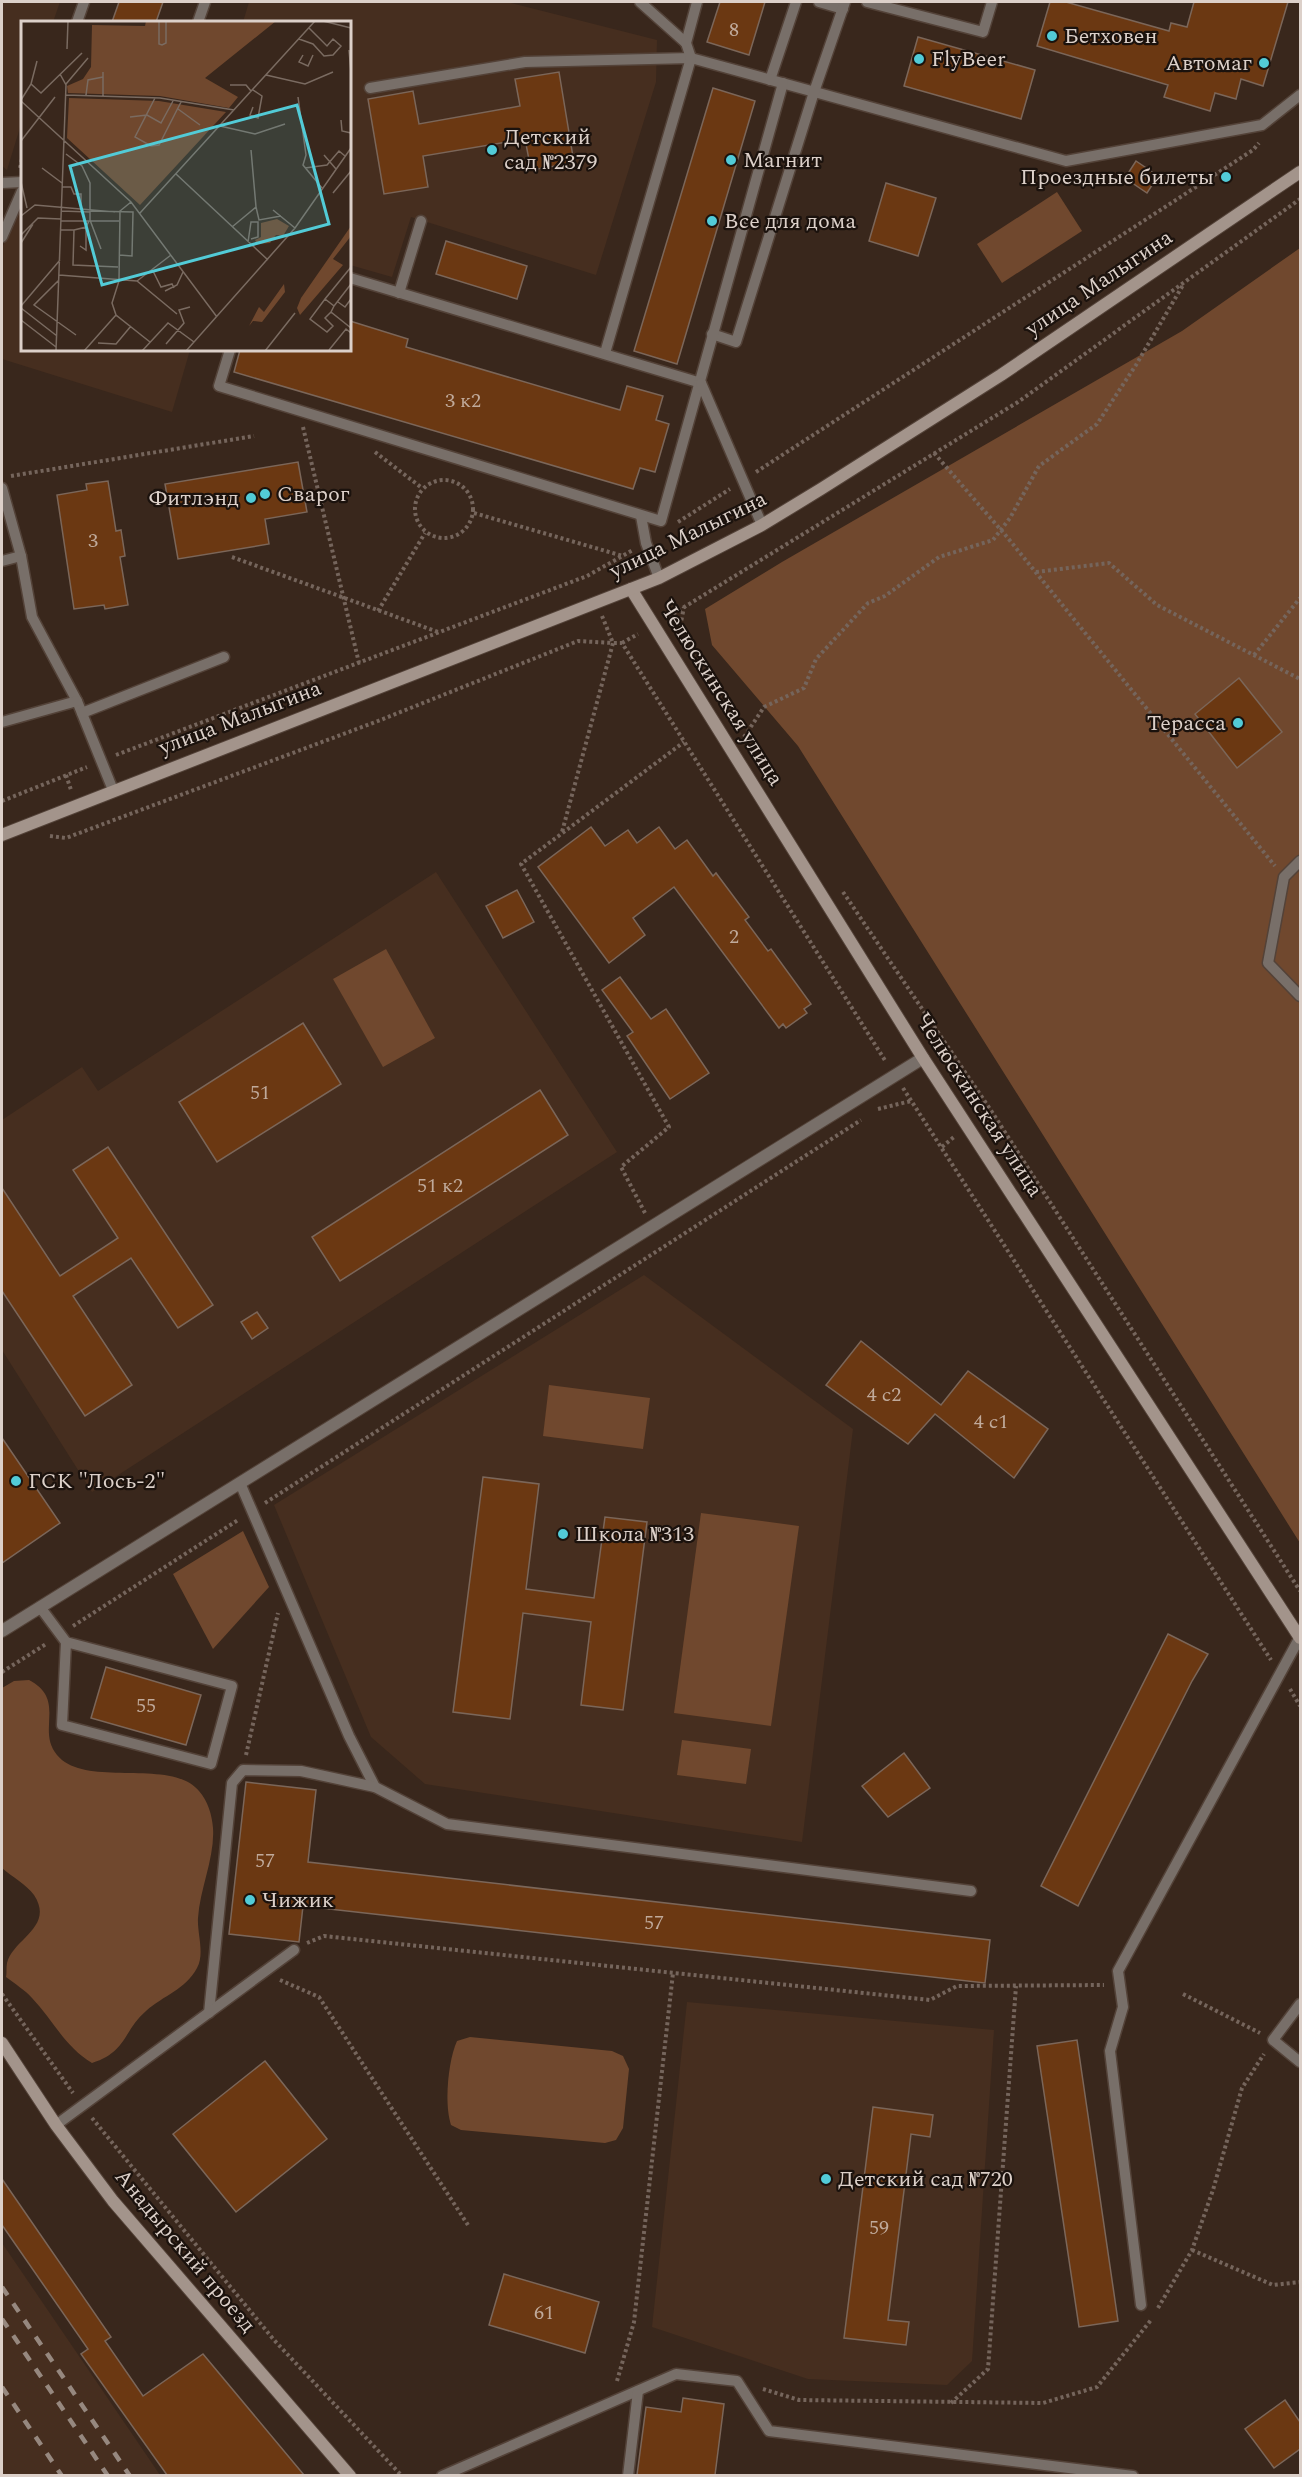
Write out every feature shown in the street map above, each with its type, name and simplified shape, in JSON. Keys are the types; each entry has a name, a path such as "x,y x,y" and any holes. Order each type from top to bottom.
{"street":[{"name":"улица Малыгина","path":"2,835 659,578 762,525 1001,375 1300,172"},
{"name":"Челюскинская улица","path":"631,589 923,1058 1300,1638"},
{"path":"2,1631 923,1058"},
{"name":"Анадырский проезд","path":"2,2043 56,2125 113,2201 350,2475"}],"lane":[{"path":"77,21 84,2"},
{"path":"198,21 205,2"},
{"path":"605,353 691,58 686,43 640,2"},
{"path":"686,43 697,2"},
{"path":"770,80 795,2"},
{"path":"712,334 736,342 814,92 844,5 819,2"},
{"path":"867,2 983,32 992,2"},
{"path":"370,88 525,62 691,58 1066,161 1262,125 1300,95"},
{"path":"230,351 219,387 661,521 783,83"},
{"path":"2,183 21,182"},
{"path":"2,237 21,193"},
{"path":"399,293 421,220"},
{"path":"351,278 700,383 762,525"},
{"path":"2,488 21,556 32,617 77,701 113,790"},
{"path":"641,516 646,543 659,578"},
{"path":"2,561 21,556"},
{"path":"82,713 224,657"},
{"path":"2,722 77,701"},
{"path":"1300,861 1284,878 1268,963 1300,996"},
{"path":"240,1483 349,1736 375,1787"},
{"path":"40,1607 63,1638 62,1725 211,1764 232,1686 63,1638"},
{"path":"1141,2305 1110,2051 1123,2007 1118,1971 1300,1638"},
{"path":"209,2013 232,1783 243,1770 301,1771 375,1787 447,1824 971,1891"},
{"path":"56,2125 294,1950"},
{"path":"1300,2004 1273,2040 1300,2062"},
{"path":"442,2475 676,2374 736,2381 769,2431 1133,2475"},
{"path":"628,2475 638,2391"}],"path":[{"path":"675,524 1253,150"},
{"path":"42,835 66,838 378,721 578,641 622,643 654,626 1018,402 1300,199"},
{"path":"735,732 741,742 764,707 804,688 816,659 868,603 885,596 939,557 993,540 1039,466 1097,424 1136,365 1185,282"},
{"path":"299,413 359,663"},
{"path":"2,478 254,436"},
{"path":"367,446 422,488"},
{"path":"934,453 1036,572 1284,878"},
{"path":"451,479 470,493 474,513 459,536 439,539 425,533 414,514 422,488 433,481 451,479"},
{"path":"474,513 623,556"},
{"path":"378,611 425,533"},
{"path":"2,801 587,576 646,543"},
{"path":"232,558 439,633"},
{"path":"1036,572 1109,563 1157,605 1300,679"},
{"path":"562,832 613,642 587,576"},
{"path":"1254,655 1300,598"},
{"path":"682,642 678,634 684,607"},
{"path":"622,643 895,1076 1300,1706"},
{"path":"652,1227 621,1167 669,1127 521,864 684,742"},
{"path":"66,775 71,790"},
{"path":"83,821 86,830"},
{"path":"840,888 992,1112 1300,1591"},
{"path":"2,1672 63,1638 252,1511 880,1108 912,1101"},
{"path":"243,1770 285,1585"},
{"path":"294,1950 324,1936 930,2000 957,1986 1120,1985"},
{"path":"262,1973 320,1996 468,2225"},
{"path":"612,2402 634,2322 673,1973"},
{"path":"951,2403 988,2369 1016,1986"},
{"path":"2,1994 83,2107 274,2340 402,2475"},
{"path":"736,2381 799,2400 951,2403 1043,2403 1097,2388 1151,2320 1192,2250 1213,2190 1242,2088 1273,2040 1183,1994"},
{"path":"1192,2250 1273,2285 1300,2282"}],"shaded area":[{"path":"2,2 60,2 53,21 21,21 21,124 7,170 2,166"},
{"name":"Детский сад №2379","path":"249,2 507,2 657,40 656,82 596,275 411,217 392,277 351,265 351,21 243,21"},
{"path":"1057,192 1082,231 1002,283 977,244"},
{"path":"21,202 21,351 190,351 172,412 2,359 2,248"},
{"path":"1300,248 1300,1543 798,746 712,645 705,609 782,562 1182,331"},
{"path":"436,872 617,1152 92,1492 2,1350 2,1120 82,1067 98,1091"},
{"path":"386,949 435,1038 383,1067 333,979"},
{"name":"Школа №313","path":"644,1275 853,1429 802,1842 425,1784 371,1737 274,1505"},
{"path":"549,1385 650,1398 643,1449 543,1436"},
{"path":"701,1513 799,1526 771,1726 674,1713"},
{"path":"243,1531 269,1587 213,1649 173,1574"},
{"path":"29,1680 40,1688 46,1697 49,1706 49,1736 57,1755 70,1765 87,1770 169,1776 186,1781 205,1799 212,1823 212,1850 198,1918 201,1950 197,1968 186,1982 146,2011 112,2053 92,2063 74,2049 29,1995 6,1977 7,1963 11,1955 31,1932 39,1916 39,1906 31,1891 2,1868 2,1688 14,1681"},
{"path":"682,1740 751,1749 746,1784 677,1775"},
{"name":"Детский сад №720","path":"687,2002 994,2030 972,2361 947,2385 808,2379 652,2327"},
{"path":"470,2037 612,2051 623,2056 629,2069 623,2128 616,2140 605,2143 461,2130 451,2125 447,2094 451,2060 457,2041"},
{"path":"2,2243 160,2475 2,2475"}],"building":[{"path":"119,2 163,2 156,21 112,21"},
{"path":"720,2 765,2 749,55 707,42"},
{"path":"1050,2 1066,2 1169,31 1171,23 1187,27 1194,2 1288,2 1263,86 1241,79 1236,99 1215,93 1210,111 1164,97 1168,85 1037,46"},
{"path":"918,37 1035,70 1021,119 904,86"},
{"path":"559,72 574,163 531,170 525,139 423,156 428,187 384,194 368,99 413,91 419,124 520,106 515,79"},
{"path":"713,88 755,101 677,364 634,351"},
{"path":"1136,161 1158,176 1147,193 1125,178"},
{"path":"886,183 936,198 918,256 869,241"},
{"path":"446,241 527,266 517,299 436,274"},
{"path":"351,321 408,339 406,347 620,410 627,386 663,396 656,420 669,424 655,472 640,468 633,489 234,372 240,351 351,351"},
{"path":"298,462 307,512 265,519 269,544 178,559 165,484"},
{"path":"108,481 116,531 121,530 125,556 120,557 128,605 105,609 104,605 74,609 57,495 87,490 86,484"},
{"name":"Терасса","path":"1239,678 1282,732 1237,768 1195,714"},
{"path":"591,827 605,846 628,830 637,843 659,827 675,849 687,840 713,876 716,873 749,917 745,920 768,951 771,949 811,1004 804,1009 807,1013 786,1028 783,1024 779,1028 674,887 633,918 645,935 609,963 538,867"},
{"path":"517,890 534,922 503,938 486,906"},
{"path":"620,977 651,1019 666,1009 709,1073 670,1099 627,1036 633,1032 602,990"},
{"path":"303,1023 341,1084 217,1162 179,1102"},
{"path":"540,1090 568,1135 340,1281 312,1237"},
{"path":"108,1147 213,1305 178,1328 131,1258 73,1296 132,1385 85,1416 2,1291 2,1188 60,1276 118,1238 73,1170"},
{"path":"257,1312 268,1328 252,1339 241,1322"},
{"path":"861,1341 941,1405 968,1371 1048,1429 1014,1478 935,1414 908,1444 826,1385"},
{"name":"ГСК \"Лось-2\"","path":"2,1438 60,1523 2,1563"},
{"path":"483,1477 539,1484 526,1589 594,1598 605,1517 647,1522 623,1710 581,1705 591,1622 523,1613 510,1719 453,1712"},
{"path":"1168,1634 1208,1654 1192,1681 1078,1906 1041,1886"},
{"path":"106,1667 201,1695 186,1745 91,1718"},
{"path":"904,1753 930,1788 888,1817 862,1786"},
{"path":"246,1782 316,1790 308,1862 990,1940 985,1983 303,1906 299,1942 229,1934"},
{"path":"1077,2040 1118,2321 1079,2327 1037,2046"},
{"path":"265,2061 327,2139 236,2212 173,2134"},
{"path":"873,2107 933,2115 930,2137 911,2134 888,2320 909,2322 906,2345 844,2338"},
{"path":"2,2179 111,2337 105,2341 143,2396 203,2354 304,2475 167,2475 81,2354 88,2349 2,2225"},
{"path":"504,2274 599,2302 585,2353 489,2325"},
{"path":"683,2398 724,2404 715,2475 637,2475 646,2407 681,2412"},
{"path":"1285,2400 1300,2422 1300,2449 1274,2468 1245,2429"}],"railway":[{"path":"2,2287 130,2476"},
{"path":"2,2319 108,2476"},
{"path":"2,2387 62,2476"}],"place":[{"name":"Бетховен","path":"1052,36"},
{"name":"FlyBeer","path":"919,59"},
{"name":"Автомаг","path":"1264,63"},
{"name":"Детский сад №2379","path":"492,150"},
{"name":"Магнит","path":"731,160"},
{"name":"Проездные билеты","path":"1226,177"},
{"name":"Все для дома","path":"712,221"},
{"name":"Сварог","path":"265,494"},
{"name":"Фитлэнд","path":"251,498"},
{"name":"Терасса","path":"1238,723"},
{"name":"ГСК \"Лось-2\"","path":"16,1481"},
{"name":"Школа №313","path":"563,1534"},
{"name":"Чижик","path":"250,1900"},
{"name":"Детский сад №720","path":"826,2179"}]}
